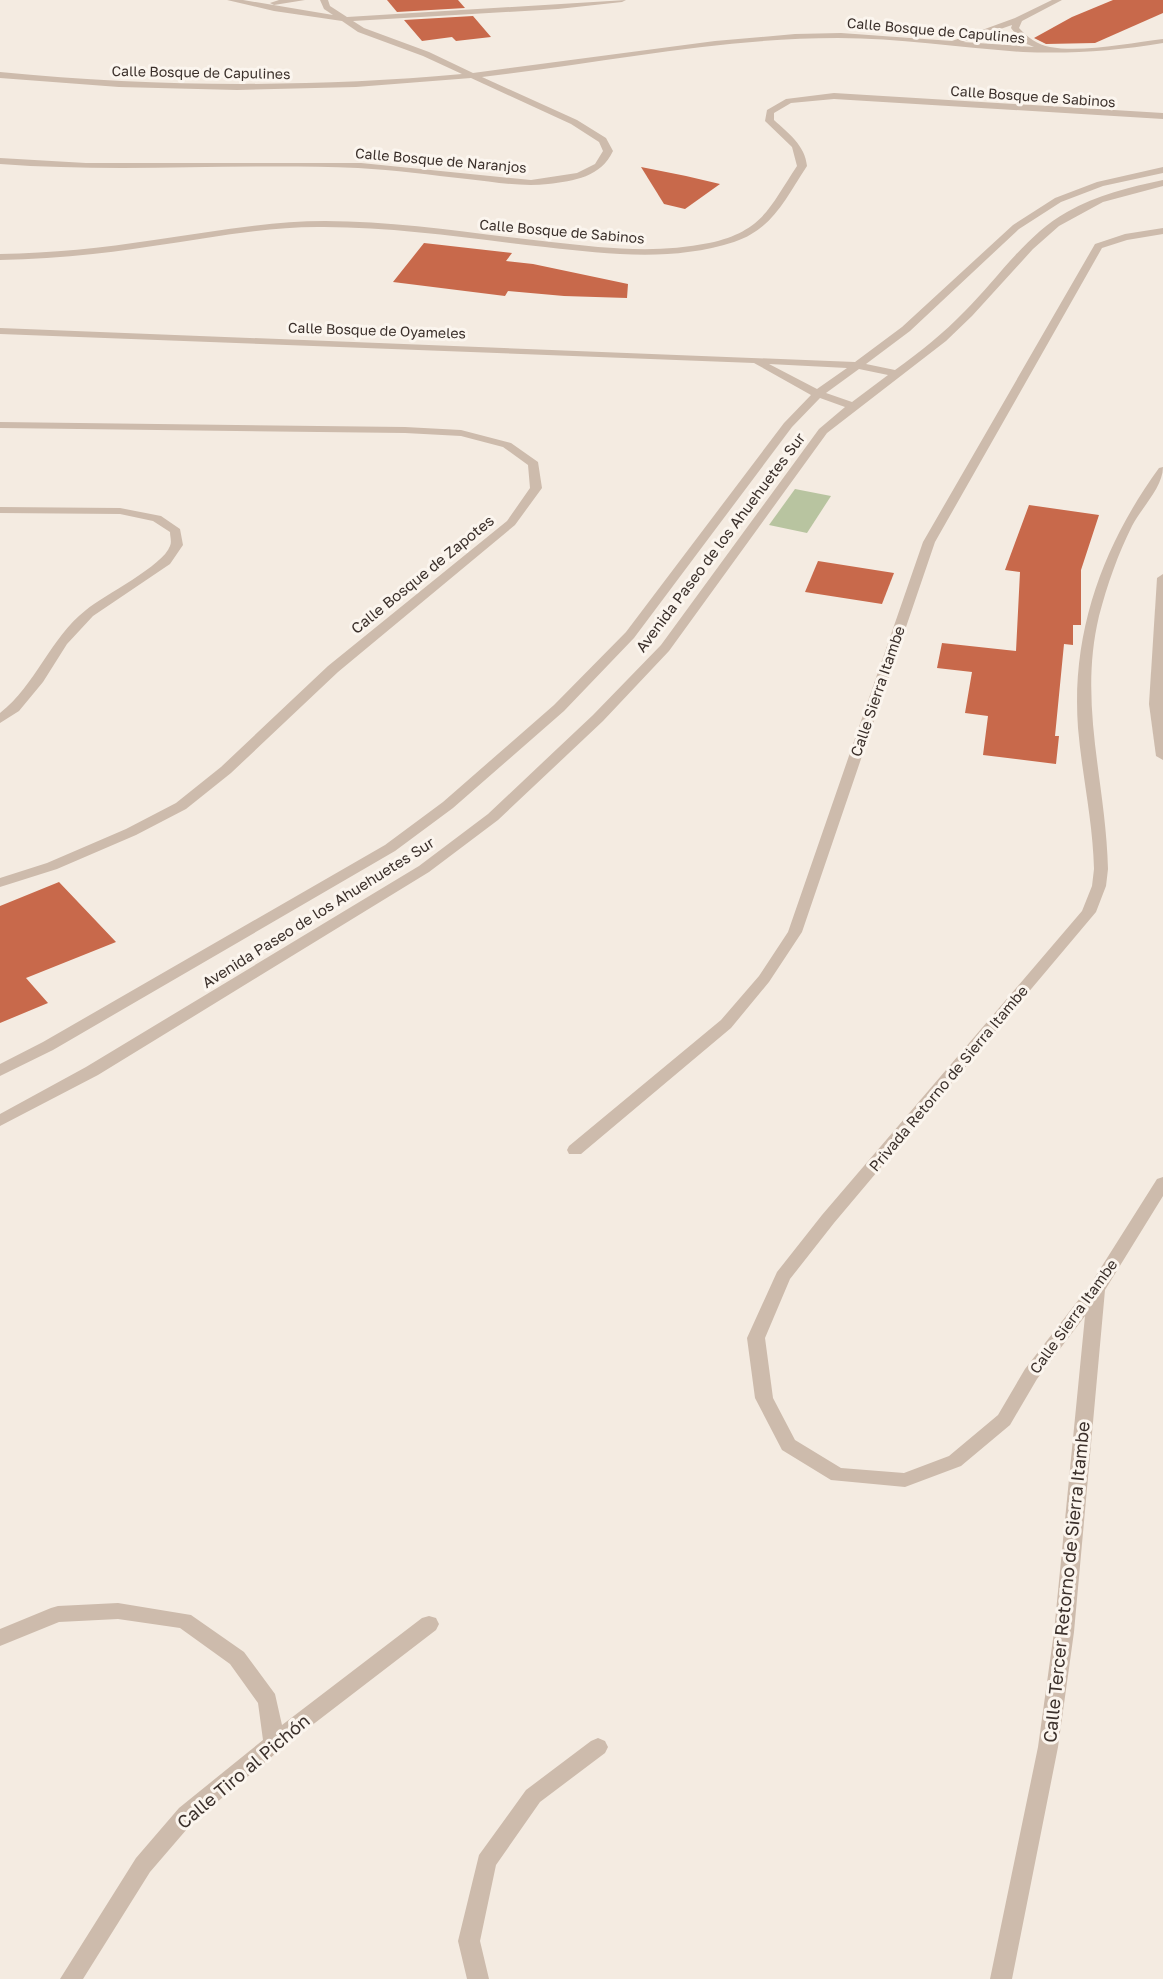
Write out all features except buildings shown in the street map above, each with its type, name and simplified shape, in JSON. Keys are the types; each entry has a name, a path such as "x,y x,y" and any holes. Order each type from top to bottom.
{"street":[{"path":"231,0 347,19 408,17 622,0"},
{"path":"248,3 301,0"},
{"name":"Calle Bosque de Naranjos","path":"0,161 81,166 347,165 403,168 528,183 573,177 602,163 608,151 603,140 516,86 425,62 361,30 327,7 324,0"},
{"path":"951,44 1018,20 1058,0"},
{"path":"382,39 384,28 408,17"},
{"path":"1018,20 1015,28 1019,36 1056,52"},
{"name":"Calle Bosque de Capulines","path":"0,75 103,84 213,88 310,87 472,76 747,40 796,36 860,36 1056,52 1111,49 1163,41"},
{"name":"Calle Bosque de Capulines","path":"402,81 425,62"},
{"path":"516,86 528,69"},
{"name":"Calle Bosque de Sabinos","path":"0,257 70,255 269,228 326,224 382,226 626,253 685,249 734,238 765,222 802,166 802,159 796,147 769,121 770,112 789,100 810,96 834,96 1163,116"},
{"name":"Avenida Paseo de los Ahuehuetes Sur","path":"0,1071 48,1046 390,848 448,805 559,708 630,634 788,425 818,394 906,329 1016,227 1058,201 1100,184 1163,170"},
{"name":"Avenida Paseo de los Ahuehuetes Sur","path":"0,1121 92,1071 424,869 493,816 598,718 665,648 823,431 852,406 898,374 965,318 1044,233 1083,207 1121,192 1163,183"},
{"name":"Calle Sierra Itambe","path":"575,1150 726,1024 764,979 795,932 930,542 1098,246 1125,237 1163,231"},
{"name":"Calle Bosque de Oyameles","path":"0,331 754,360 857,365 898,374"},
{"path":"754,360 818,394 852,406"},
{"name":"Calle Bosque de Zapotes","path":"0,425 405,430 461,433 507,445 534,464 536,488 511,523 333,669 226,770 181,806 131,832 52,866 0,883"},
{"name":"Privada Retorno de Sierra Itambe","path":"1004,1420 955,1461 905,1480 838,1475 788,1445 764,1398 756,1338 783,1276 796,1259 1089,912 1100,882 1100,852 1084,714 1086,649 1097,598 1118,542 1143,495 1163,470"},
{"path":"0,510 120,511 157,518 176,531 177,545 166,561 89,613 62,642 14,708 0,719"},
{"path":"1163,578 1155,704 1163,756"},
{"name":"Calle Sierra Itambe","path":"1004,1420 1031,1374 1096,1289 1163,1183"},
{"name":"Calle Tercer Retorno de Sierra Itambe","path":"1001,1979 1048,1747 1061,1655 1096,1289"},
{"path":"0,1638 58,1614 118,1611 184,1621 237,1658 268,1700 274,1743"},
{"name":"Calle Tiro al Pichón","path":"71,1979 143,1865 186,1815 274,1743 429,1624"},
{"path":"478,1979 469,1941 486,1862 533,1796 598,1747"}],"green space":[{"path":"795,489 831,496 807,533 769,525"}]}
